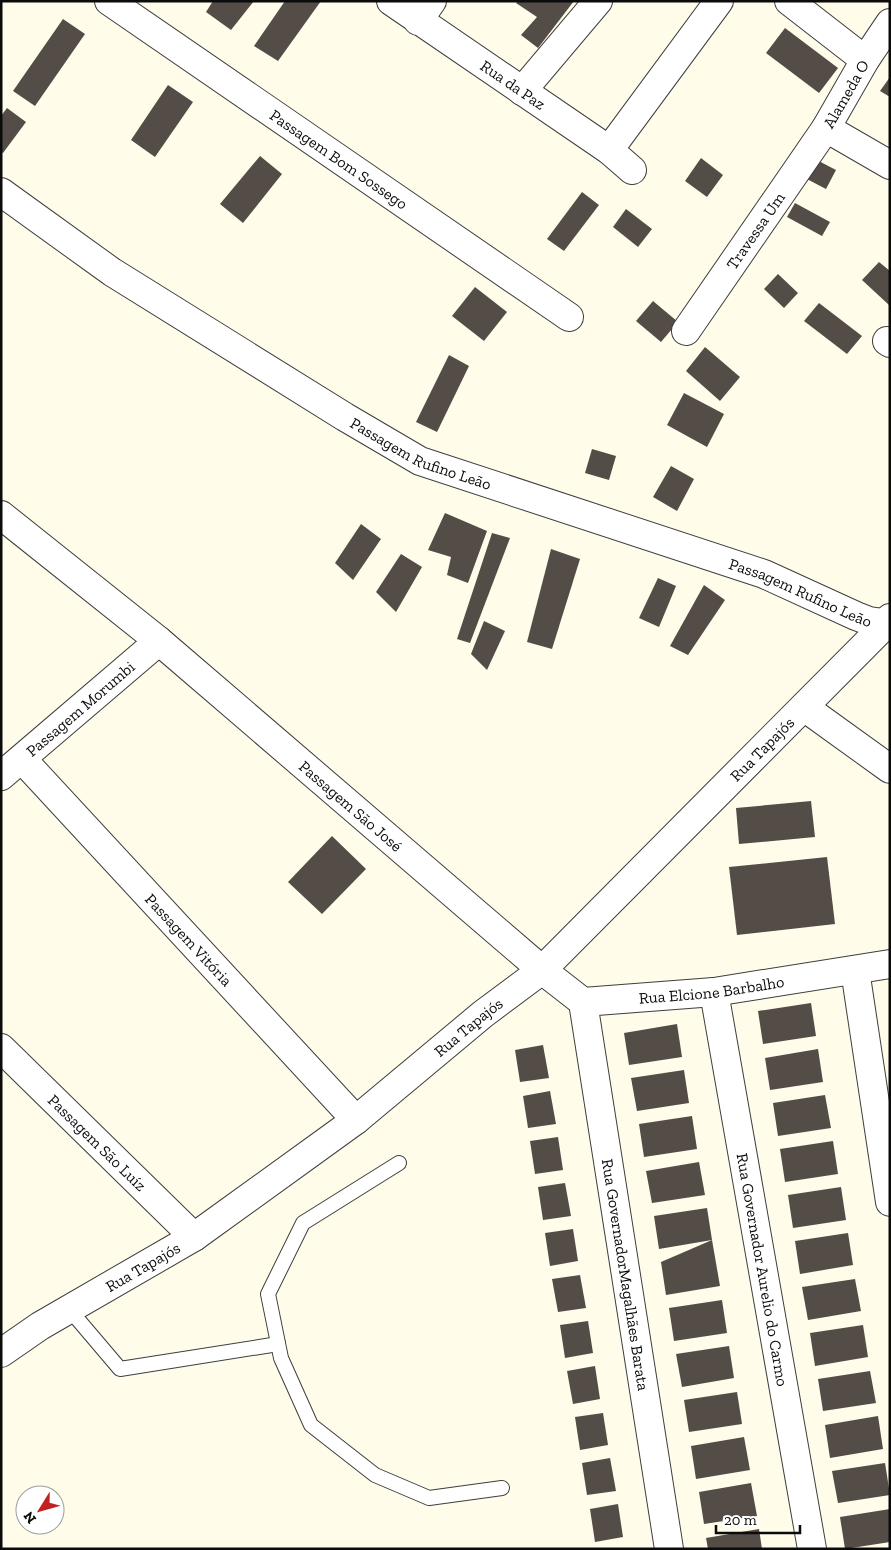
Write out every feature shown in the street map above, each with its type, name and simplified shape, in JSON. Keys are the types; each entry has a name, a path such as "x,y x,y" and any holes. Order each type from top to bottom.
{"street":[{"name":"Passagem Bom Sossego","path":"109,1 568,317"},
{"name":"Rua da Paz","path":"391,1 425,11 522,91 609,150 632,170"},
{"path":"522,91 598,1"},
{"path":"609,150 719,1"},
{"path":"789,1 865,60"},
{"name":"Alameda O","path":"890,23 865,60 826,128 890,165"},
{"name":"Travessa Um","path":"686,332 826,128"},
{"name":"Passagem Rufino Leão","path":"1,192 112,272 345,418 420,461 764,574 856,616 886,624"},
{"name":"Passagem São José","path":"1,515 159,641 542,970"},
{"name":"Rua Tapajós","path":"1,1354 40,1326 194,1237 356,1120 483,1014 542,970 886,624"},
{"name":"Passagem Morumbi","path":"1,776 159,641"},
{"path":"804,707 890,769"},
{"name":"Passagem Vitória","path":"22,759 356,1120"},
{"name":"Rua Elcione Barbalho","path":"583,1002 714,992 890,964"},
{"path":"542,970 583,1002"},
{"path":"855,970 890,1202"},
{"name":"Rua Governador Aurelio do Carmo","path":"714,992 812,1549"},
{"name":"Rua GovernadorMagalhães Barata","path":"583,1002 669,1549"},
{"name":"Passagem São Luíz","path":"1,1048 194,1237"}],"lane":[{"path":"399,1163 303,1223 268,1294 281,1358 311,1425 375,1475 428,1498 502,1488"},
{"path":"69,1309 120,1369 278,1344"}],"building":[{"path":"213,1 254,1 231,30 206,12"},
{"path":"285,1 321,1 278,61 254,46"},
{"path":"518,1 574,1 538,48 521,35 537,17 516,3"},
{"path":"63,19 85,34 35,106 13,91"},
{"path":"785,28 838,68 819,93 766,53"},
{"path":"890,77 890,97 880,91"},
{"path":"168,85 193,102 155,157 131,140"},
{"path":"7,108 26,122 3,153 1,152 1,116"},
{"path":"260,156 282,174 243,223 220,204"},
{"path":"701,158 723,175 707,197 685,181"},
{"path":"813,158 836,170 826,189 803,177"},
{"path":"582,192 599,205 564,251 547,239"},
{"path":"795,203 830,222 822,236 787,217"},
{"path":"626,209 652,229 638,247 613,227"},
{"path":"879,262 890,271 889,305 862,280"},
{"path":"778,274 798,293 784,308 764,289"},
{"path":"475,287 507,312 484,341 452,316"},
{"path":"653,301 678,322 661,342 636,321"},
{"path":"819,303 862,336 847,354 804,321"},
{"path":"705,347 740,377 720,401 686,371"},
{"path":"449,355 469,366 437,432 416,422"},
{"path":"684,393 724,414 707,447 667,425"},
{"path":"592,449 616,456 609,480 585,473"},
{"path":"671,466 694,479 677,511 653,497"},
{"path":"445,513 487,531 468,583 447,575 451,557 428,550"},
{"path":"361,524 381,539 353,580 335,563"},
{"path":"492,533 510,538 470,643 457,639"},
{"path":"551,549 580,559 552,649 527,642"},
{"path":"401,554 422,567 396,612 376,592"},
{"path":"658,578 676,586 659,627 639,618"},
{"path":"704,585 725,600 688,655 670,646"},
{"path":"484,621 505,631 487,670 471,654"},
{"path":"811,801 815,837 739,844 736,808"},
{"path":"332,836 366,869 322,914 288,882"},
{"path":"827,857 835,924 737,935 729,867"},
{"path":"811,1003 816,1036 763,1044 758,1011"},
{"path":"677,1024 682,1057 629,1065 624,1033"},
{"path":"543,1045 549,1078 520,1082 515,1050"},
{"path":"818,1049 823,1082 770,1090 765,1058"},
{"path":"684,1070 689,1103 637,1111 631,1078"},
{"path":"550,1091 556,1124 528,1128 523,1096"},
{"path":"825,1095 831,1128 778,1136 773,1103"},
{"path":"692,1116 697,1149 644,1157 639,1124"},
{"path":"558,1137 563,1170 535,1174 530,1141"},
{"path":"833,1141 838,1174 785,1182 780,1149"},
{"path":"699,1162 705,1195 652,1203 646,1171"},
{"path":"565,1183 571,1216 543,1220 538,1187"},
{"path":"841,1187 846,1220 793,1228 788,1195"},
{"path":"707,1208 712,1240 659,1249 654,1216"},
{"path":"573,1229 578,1261 550,1266 545,1233"},
{"path":"848,1233 853,1265 800,1274 795,1241"},
{"path":"712,1240 720,1286 666,1295 661,1262"},
{"path":"580,1275 586,1308 558,1312 552,1279"},
{"path":"855,1279 861,1311 808,1320 802,1287"},
{"path":"722,1300 727,1333 674,1341 669,1308"},
{"path":"588,1321 593,1353 565,1358 560,1325"},
{"path":"863,1325 868,1357 815,1366 810,1333"},
{"path":"729,1346 734,1378 682,1387 676,1354"},
{"path":"595,1366 600,1399 573,1404 567,1371"},
{"path":"870,1371 876,1403 823,1411 818,1379"},
{"path":"737,1392 742,1424 689,1432 684,1400"},
{"path":"603,1413 608,1445 580,1450 575,1417"},
{"path":"878,1416 883,1449 830,1458 825,1425"},
{"path":"744,1437 750,1470 696,1479 691,1446"},
{"path":"610,1458 616,1491 587,1495 582,1463"},
{"path":"885,1463 890,1495 838,1503 832,1471"},
{"path":"751,1483 757,1516 704,1524 699,1492"},
{"path":"618,1504 623,1537 595,1542 590,1509"},
{"path":"890,1509 890,1542 845,1549 840,1517"},
{"path":"759,1529 762,1549 708,1549 706,1538"}]}
